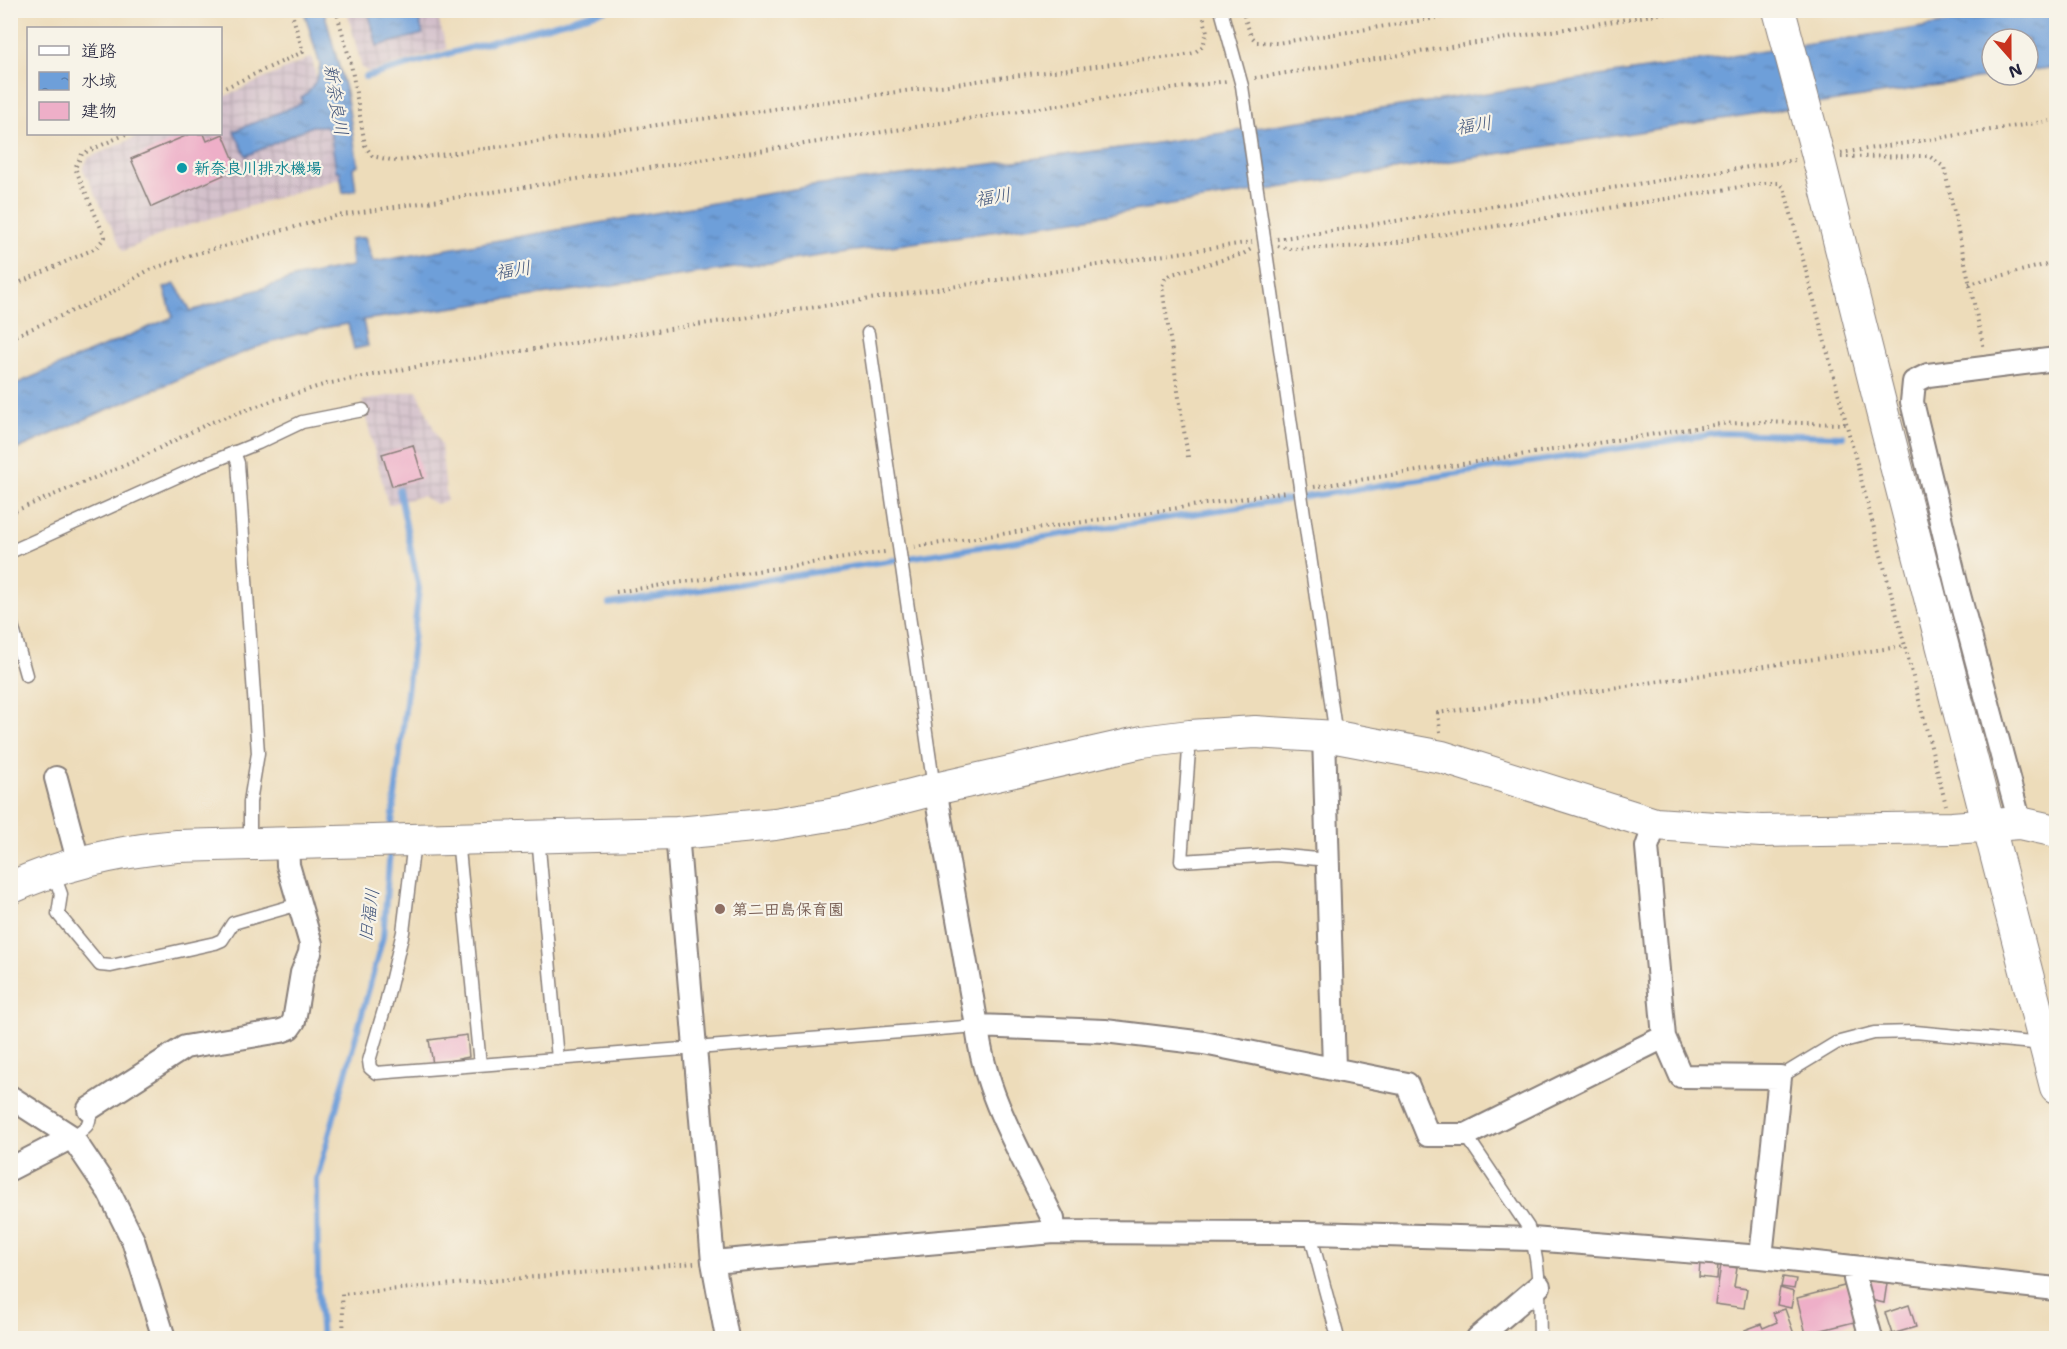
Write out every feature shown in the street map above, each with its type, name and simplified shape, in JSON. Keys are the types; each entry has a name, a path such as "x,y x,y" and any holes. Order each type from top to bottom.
{"street":[{"path":"1779,10 1886,427 2005,825"},
{"path":"2056,359 1928,375 1914,382 1912,402 1958,591 2051,1045 2056,1087"},
{"path":"10,888 66,868 146,849 250,843 414,841 677,832 775,824 842,813 934,789 1142,742 1255,732 1330,737 1442,757 1655,824 1761,831 2005,825 2056,831"},
{"path":"1330,737 1328,860 1334,1068"},
{"path":"56,778 66,868"},
{"path":"934,789 980,1053 988,1084 1053,1219 1054,1232"},
{"path":"1655,824 1647,847 1664,1037 1681,1076 1780,1077 1761,1257"},
{"path":"677,832 712,1262 727,1338"},
{"path":"89,1109 184,1047 289,1028 294,1022 302,973 311,944 288,865 287,842"},
{"path":"977,1026 1105,1031 1204,1043 1407,1084 1428,1135 1466,1135 1664,1037"},
{"path":"10,1096 72,1137 109,1192 133,1240 164,1338"},
{"path":"10,1169 72,1137"},
{"path":"712,1262 1054,1232 1310,1233 1532,1239 1761,1257 2056,1289"},
{"path":"1856,1268 1856,1279 1871,1338"},
{"path":"1478,1338 1539,1286"}],"lane":[{"path":"1221,10 1241,84 1300,489 1330,737"},
{"path":"868,333 934,789"},
{"path":"10,552 302,422 363,410"},
{"path":"234,452 238,463 258,753 250,802 250,843"},
{"path":"10,618 26,675"},
{"path":"1190,736 1181,861 1275,855 1328,860"},
{"path":"538,837 558,1059"},
{"path":"458,839 480,1065"},
{"path":"414,841 404,932 369,1061 370,1068 376,1074 977,1026"},
{"path":"66,868 58,914 100,965 111,966 215,943 222,940 233,923 299,904"},
{"path":"1780,1077 1836,1043 1874,1033 1916,1032 2051,1045"},
{"path":"72,1137 87,1127 90,1119 89,1109"},
{"path":"1466,1135 1528,1227 1539,1286 1540,1338"},
{"path":"1310,1233 1338,1338"}],"path":[{"path":"222,89 303,52 291,10"},
{"path":"336,10 351,64 365,145 372,156 396,161 1017,75 1180,56 1194,53 1203,46 1207,32 1202,10"},
{"path":"1242,10 1251,36 1257,42 1277,43 1488,10"},
{"path":"10,338 104,297 147,271 191,255 336,216 1032,109 1235,80 1241,84 1684,10"},
{"path":"10,513 128,464 209,423 326,384 421,366 2056,120"},
{"path":"10,287 96,248 105,237 75,168 82,154 124,135"},
{"path":"1816,155 1929,156 1944,167 1988,368"},
{"path":"1263,239 1290,249 1372,246 1765,183 1779,183 1784,187 1952,828"},
{"path":"1188,457 1161,286 1172,274 1243,254 1263,239"},
{"path":"1970,284 2056,262"},
{"path":"616,592 1720,424 1759,422 1847,424"},
{"path":"1442,757 1438,713 1905,645"},
{"path":"344,1338 342,1294 712,1262"}],"shaded area":[{"path":"347,11 436,11 447,49 369,72 362,68"},
{"path":"312,57 326,126 331,135 335,170 340,170 341,178 170,231 123,251 83,169 88,158 141,135 222,135 222,98"},
{"path":"417,390 441,445 447,501 436,504 422,496 388,505 362,401"}],"water":[{"name":"新奈良川","path":"304,11 324,11 346,93 358,165 353,168 356,190 343,193 340,171 336,171 331,135 326,126 312,126 246,156 234,131 302,103 301,98 314,84 320,65"},
{"path":"368,11 417,11 423,34 377,46"},
{"name":"福川","path":"2029,11 2056,11 2056,67 2040,69 2040,27 1980,27 1980,79 1055,223 363,320 368,346 354,349 348,324 327,327 249,350 11,452 11,386 173,317 164,288 175,284 191,311 297,277 352,266 350,239 365,237 373,262 806,187 1143,145"}],"building":[{"name":"新奈良川排水機場","path":"223,134 236,165 222,171 224,175 152,207 131,159 188,135 204,135 207,141"},
{"path":"413,445 423,478 392,486 382,454"},
{"path":"467,1035 469,1057 433,1064 429,1040"},
{"path":"1700,1262 1718,1264 1717,1279 1699,1277"},
{"path":"1721,1265 1737,1268 1734,1287 1747,1289 1744,1308 1715,1304"},
{"path":"1783,1277 1796,1279 1794,1289 1781,1287"},
{"path":"1869,1280 1887,1283 1884,1303 1866,1299"},
{"path":"1848,1285 1858,1321 1806,1334 1797,1298"},
{"path":"1780,1288 1794,1292 1791,1308 1777,1305"},
{"path":"1909,1305 1916,1327 1892,1334 1885,1313"},
{"path":"1785,1309 1794,1334 1783,1338 1749,1338 1745,1330 1761,1324 1763,1328 1777,1322 1773,1313"}],"waterway":[{"path":"365,77 606,10"},
{"path":"609,604 1720,433 1843,436"},
{"name":"旧福川","path":"391,831 419,589 399,490"},
{"name":"旧福川","path":"322,1338 318,1291 317,1179 383,937 390,850"}],"place":[{"name":"新奈良川排水機場","path":"182,168"},
{"name":"第二田島保育園","path":"720,909"}]}
